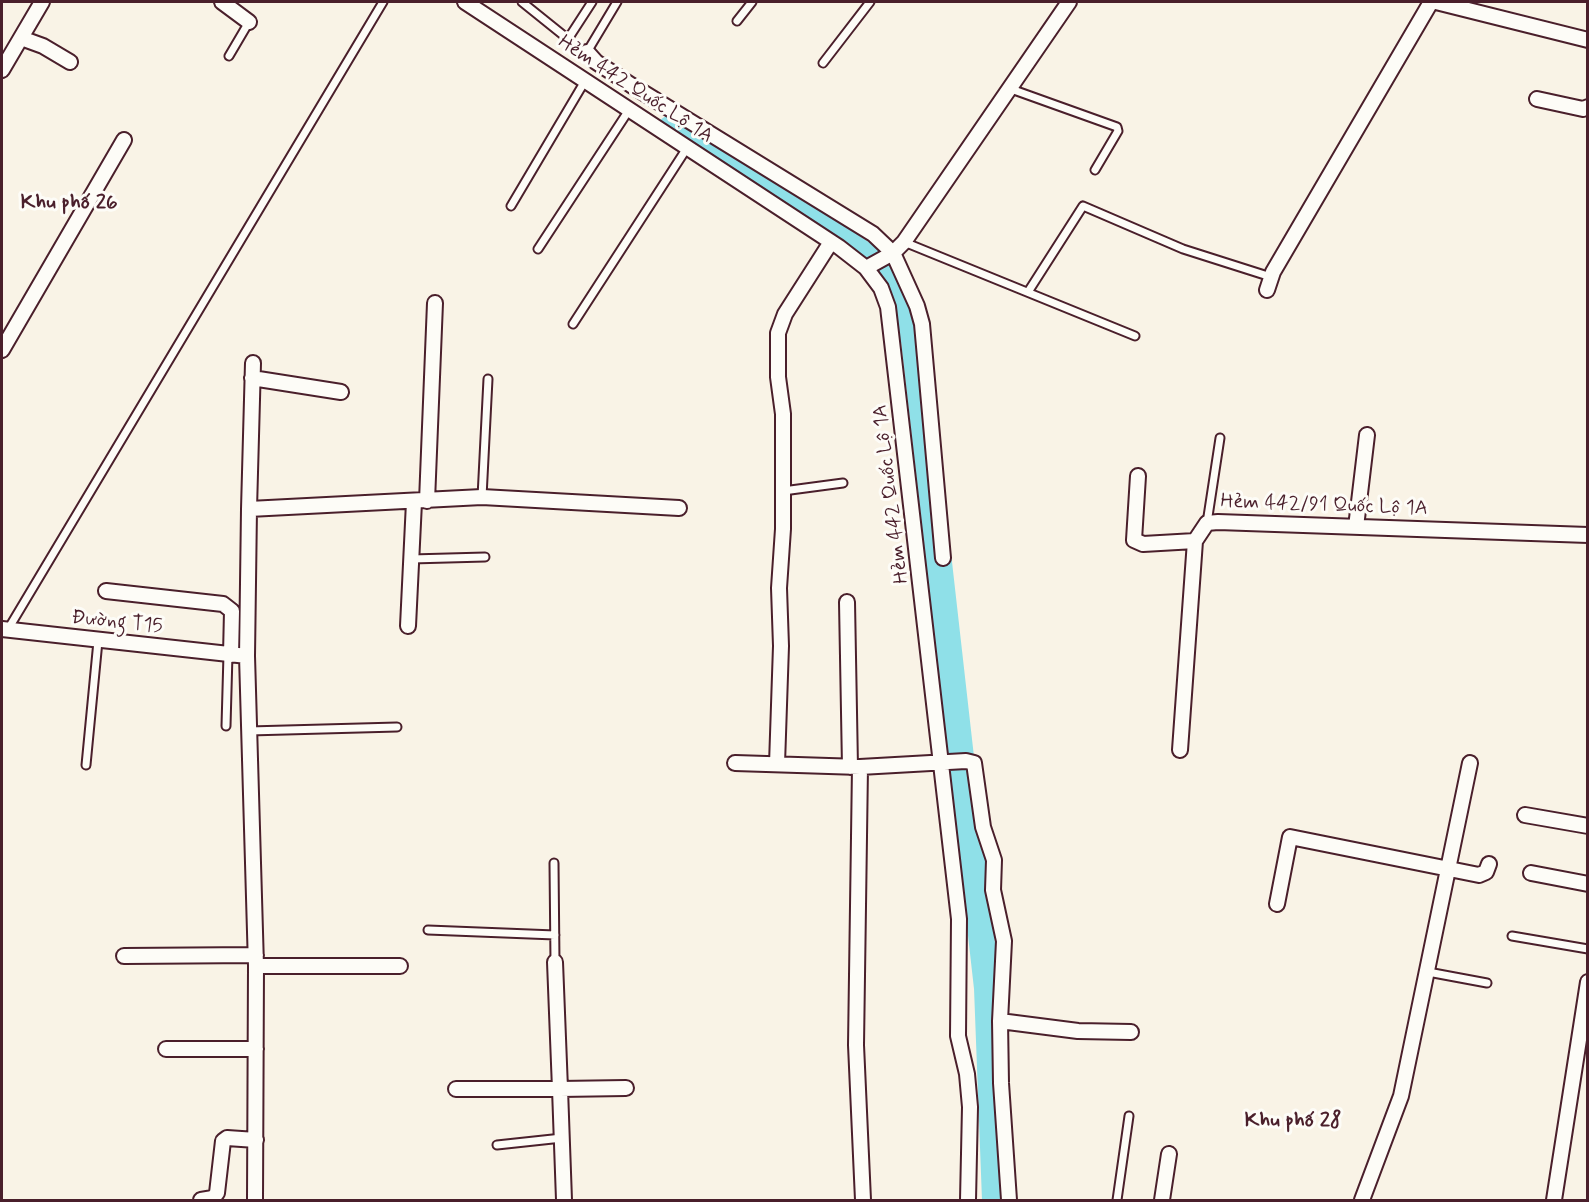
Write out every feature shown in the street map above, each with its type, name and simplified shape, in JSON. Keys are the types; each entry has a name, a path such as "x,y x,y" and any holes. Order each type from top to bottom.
{"street":[{"path":"2,69 42,2"},
{"path":"222,2 249,22"},
{"name":"Hẻm 442 Quốc Lộ 1A","path":"465,2 831,242 872,265 888,307 892,327 945,762 960,919 958,1036 967,1074 970,1107 968,1200"},
{"path":"872,265 893,253 904,242 1069,2"},
{"path":"1269,284 1431,2"},
{"path":"1436,2 1587,39"},
{"path":"21,38 43,46 70,62"},
{"path":"587,52 596,62 631,85 873,234 893,253 922,324 943,558"},
{"path":"1537,99 1583,109 1587,107"},
{"path":"2,350 124,140"},
{"path":"777,764 783,491 783,414 778,377 778,333 785,314 831,242"},
{"path":"408,627 411,559 421,501 435,303"},
{"path":"252,363 247,656 256,961 255,1200"},
{"path":"252,378 341,392"},
{"path":"1356,527 1367,435"},
{"path":"1138,476 1134,540 1143,544 1195,541 1180,750"},
{"path":"249,509 482,497 679,508"},
{"name":"Hẻm 442/91 Quốc Lộ 1A","path":"1195,541 1207,523 1587,535"},
{"path":"106,591 223,604 232,611 229,655"},
{"path":"847,602 855,767 856,1045 863,1200"},
{"name":"Đường T15","path":"4,630 247,656"},
{"path":"735,763 855,767 971,761 975,766 983,827 994,861 993,890 1004,941 1000,1021 1008,1200"},
{"path":"1362,1200 1401,1096 1470,763"},
{"path":"1525,815 1587,826"},
{"path":"1277,904 1290,837 1479,875 1485,872 1489,864"},
{"path":"1531,873 1587,884"},
{"path":"124,956 399,966"},
{"path":"555,962 564,1200"},
{"path":"1554,1200 1587,982"},
{"path":"1000,1021 1078,1031 1131,1032"},
{"path":"166,1049 256,1049"},
{"path":"456,1089 626,1088"},
{"path":"201,1200 213,1198 217,1193 223,1141 227,1138 256,1140"},
{"path":"1162,1200 1169,1154"}],"lane":[{"path":"4,630 383,2"},
{"path":"522,2 568,39 592,2"},
{"path":"587,52 617,2"},
{"path":"737,21 752,2"},
{"path":"823,63 870,2"},
{"path":"229,56 249,22"},
{"path":"511,206 585,81"},
{"path":"1011,89 1117,127 1118,131 1095,170"},
{"path":"538,249 629,110"},
{"path":"573,324 687,148"},
{"path":"1028,292 1083,206 1269,284"},
{"path":"904,242 1135,336"},
{"path":"482,497 488,379"},
{"path":"1207,523 1220,438"},
{"path":"783,491 843,483"},
{"path":"411,559 485,557"},
{"path":"86,765 98,640"},
{"path":"226,726 229,655"},
{"path":"249,732 397,727"},
{"path":"554,862 555,962"},
{"path":"428,930 555,935"},
{"path":"1512,936 1587,949"},
{"path":"1428,972 1487,983"},
{"path":"1117,1200 1129,1116"},
{"path":"496,1145 562,1138"}],"waterway":[{"path":"670,129 795,207 873,261 897,281 906,303 914,341 987,988 995,1200"}],"district":[{"name":"Khu phố 26","path":"69,204"},
{"name":"Khu phố 28","path":"1293,1122"}]}
